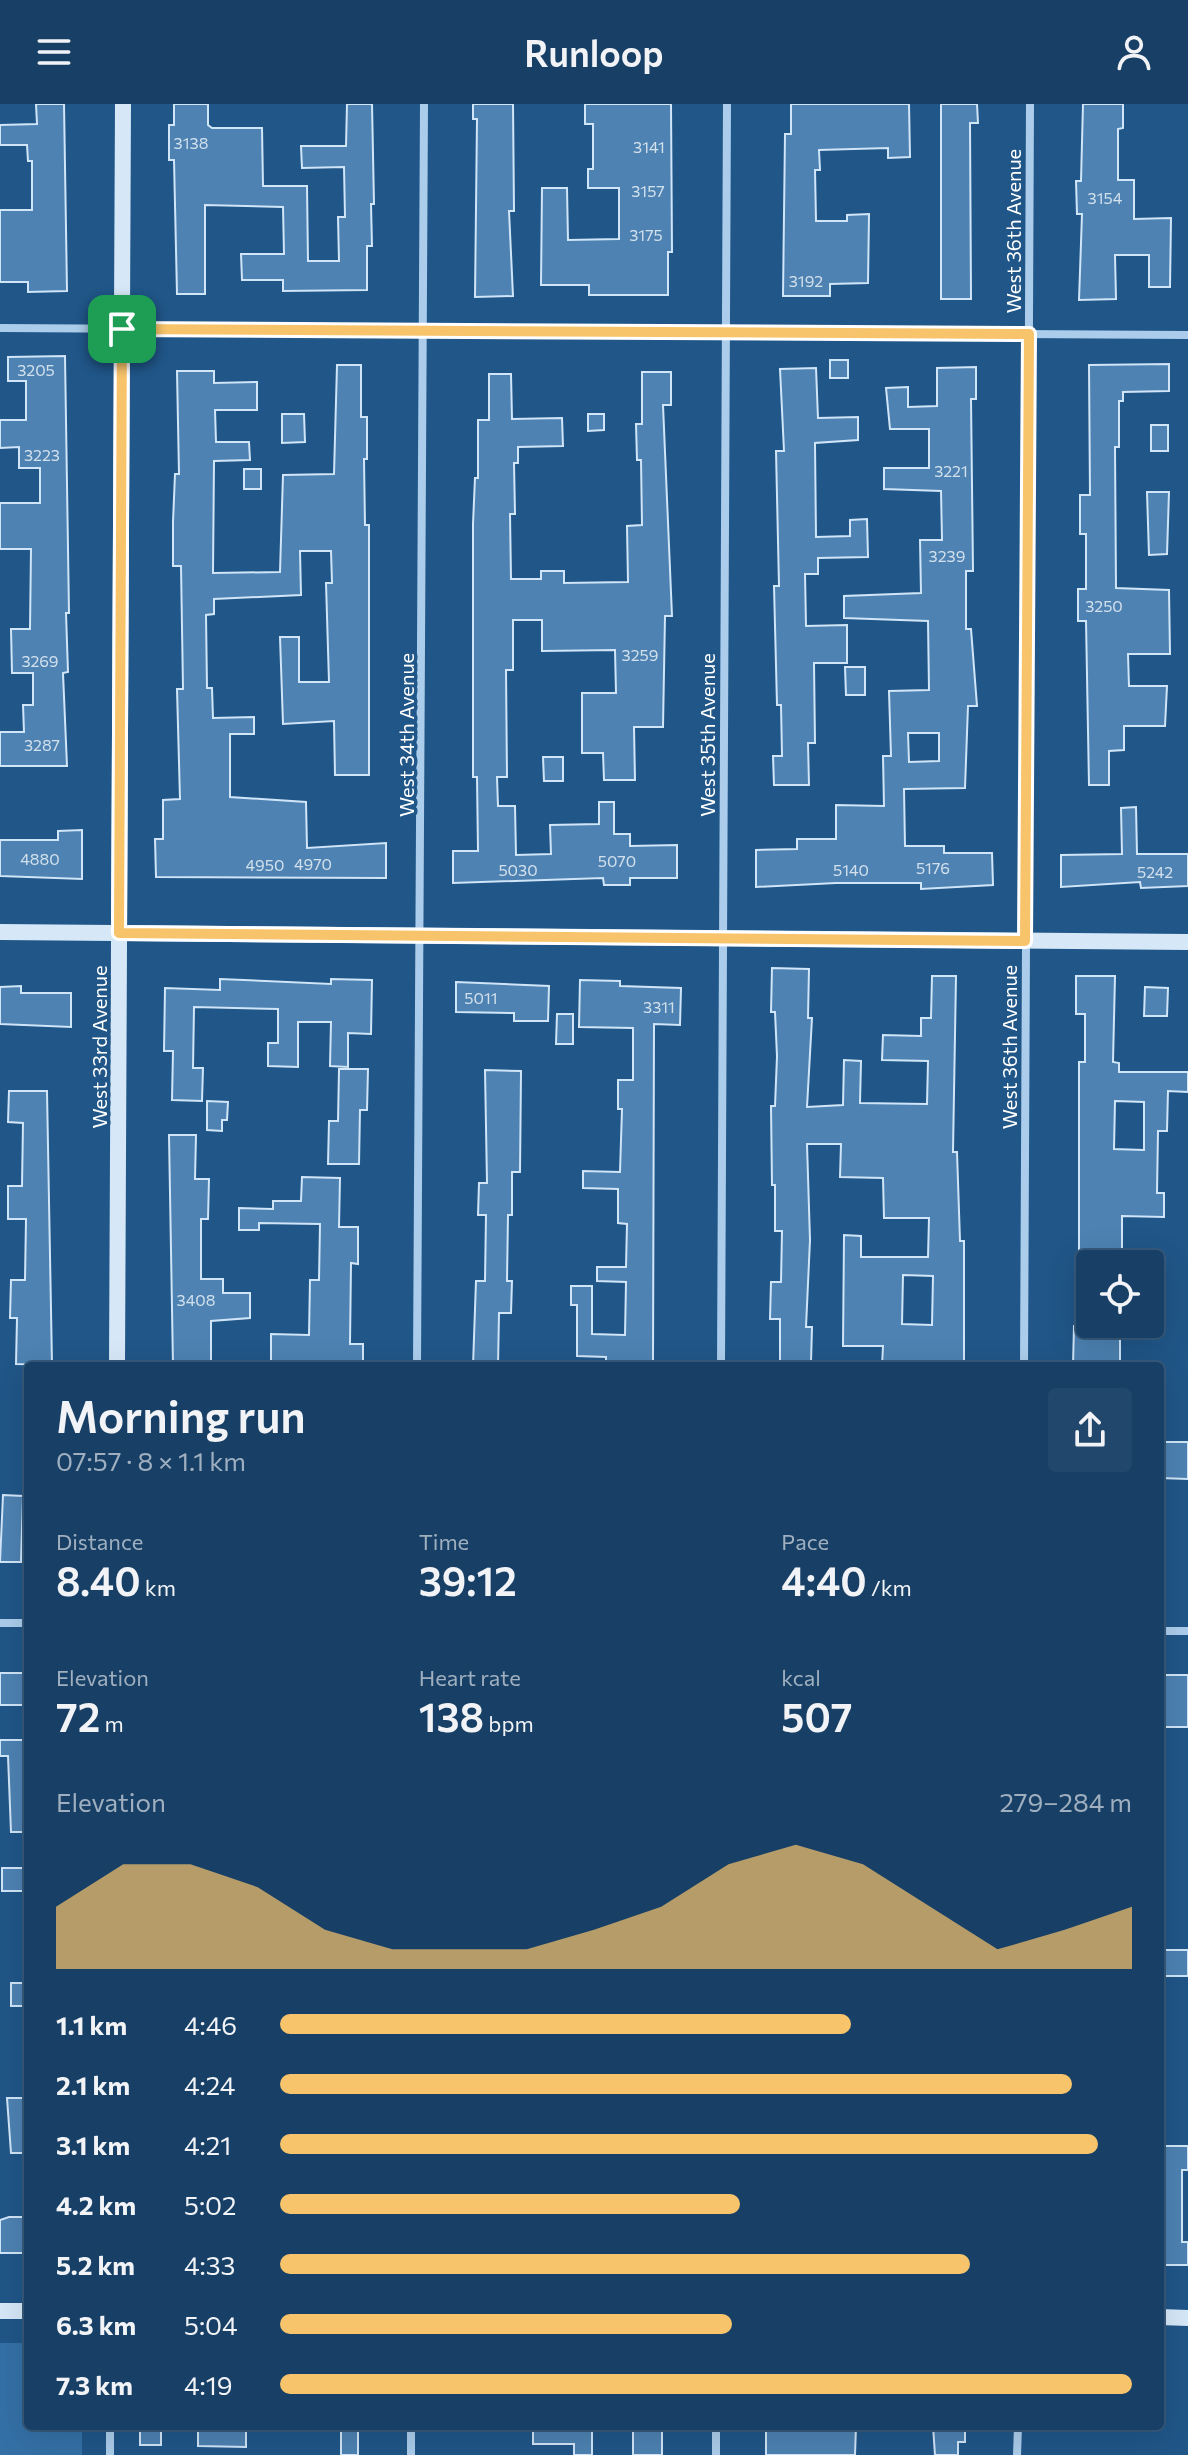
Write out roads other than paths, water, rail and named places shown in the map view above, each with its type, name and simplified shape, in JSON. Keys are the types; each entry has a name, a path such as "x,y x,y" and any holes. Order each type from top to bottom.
{"street":[{"name":"West 33rd Avenue","path":"117,1362 123,104"},
{"name":"West 34th Avenue","path":"417,1362 424,104"},
{"name":"West 35th Avenue","path":"721,1362 727,104"},
{"name":"West 36th Avenue","path":"1024,1362 1030,104"},
{"path":"0,328 1188,335"},
{"path":"0,932 1188,942"},
{"path":"0,1623 24,1623"},
{"path":"1164,1631 1188,1631"},
{"path":"0,2311 24,2311"},
{"path":"1164,2317 1188,2318"},
{"path":"110,2430 110,2455"},
{"path":"411,2430 411,2455"},
{"path":"716,2430 716,2455"},
{"path":"1017,2455 1018,2430"}]}
